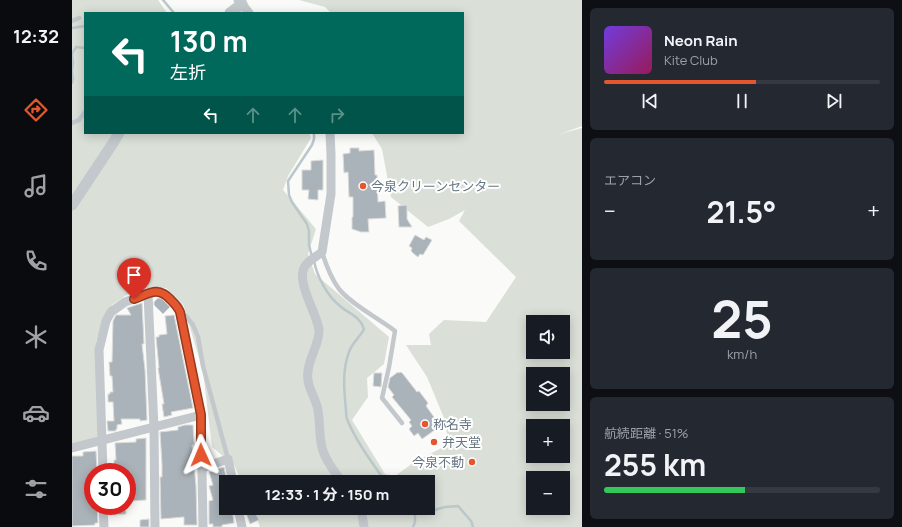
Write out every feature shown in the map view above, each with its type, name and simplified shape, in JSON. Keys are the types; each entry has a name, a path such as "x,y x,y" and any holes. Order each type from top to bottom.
{"street":[{"path":"232,12 243,6"},
{"path":"72,205 118,134"},
{"path":"330,134 331,194 322,252 306,264 303,270 303,276 304,287 319,330 318,340 310,359 307,378 318,412 323,451 327,461 337,475"},
{"path":"103,463 99,350 106,321 111,312 125,302 157,291 163,292 178,306 180,312 201,415 203,527"},
{"path":"148,294 154,428 155,527"},
{"path":"72,448 201,415"},
{"path":"202,468 228,459 231,475"},
{"path":"103,515 104,527"},
{"path":"239,515 242,527"},
{"path":"362,515 364,527"}],"lane":[{"path":"72,21 79,18"},
{"path":"72,123 79,120 84,113"},
{"path":"322,252 329,271 339,289 394,331 389,367 382,398 402,423"},
{"path":"180,312 186,316 193,325 198,337 203,366 228,459"}],"shaded area":[{"path":"72,0 158,0 166,12 84,12 84,134 309,134 311,138 288,176 283,190 316,229 308,254 315,274 389,337 384,364 367,378 368,397 352,420 385,474 390,475 239,475 234,465 212,447 203,371 183,304 166,288 148,288 128,294 112,305 103,321 96,342 99,438 72,446"},
{"path":"299,0 582,0 582,126 560,134 582,128 582,527 260,527 256,515 435,515 435,475 396,475 413,463 449,444 444,418 427,377 406,345 431,345 429,334 444,320 486,322 516,277 459,221 465,210 449,219 428,227 391,197 382,149 373,134 464,134 464,12 330,12 325,7"}],"building":[{"name":"今泉クリーンセンター","path":"350,148 359,148 359,151 374,150 378,202 385,201 386,218 368,219 369,232 361,232 352,229 353,197 349,197 348,172 344,173 343,154 350,153"},
{"path":"323,160 323,190 318,190 318,200 308,199 309,190 302,190 302,170 311,170 311,161"},
{"path":"407,205 407,219 412,227 399,227 398,206"},
{"path":"415,235 424,240 426,237 432,240 423,255 420,254 418,257 411,251 412,248 409,246"},
{"path":"158,298 162,299 170,307 163,314 154,305 154,302"},
{"path":"142,303 144,344 142,344 145,370 147,420 140,421 140,419 121,419 122,424 117,425 116,431 108,431 107,421 114,421 113,402 108,402 108,394 113,392 109,362 112,362 113,321 116,315 131,315 127,308"},
{"path":"174,315 193,408 171,412 172,415 164,417 162,404 164,404 158,368 156,337 167,334 165,316"},
{"path":"398,372 403,374 417,392 419,391 428,403 426,406 439,424 437,425 439,427 422,439 418,433 414,436 409,429 412,426 409,422 411,420 392,397 394,395 388,387 390,378"},
{"path":"374,373 382,373 381,387 373,386"},
{"path":"193,425 194,445 192,445 196,486 197,525 184,525 184,517 161,519 160,477 162,477 162,464 160,432 178,430 178,427"},
{"path":"146,438 146,500 136,501 136,463 114,463 114,460 116,460 115,443 136,442 136,439"},
{"path":"96,451 97,463 84,463 84,515 98,515 98,523 95,523 95,525 72,526 72,456 83,456 83,452"},
{"path":"224,467 226,475 219,475 219,515 233,515 234,523 222,525 222,527 213,527 213,524 209,524 209,501 213,500 209,486 213,485 209,472"},
{"path":"247,515 256,515 259,520 250,524"},
{"path":"149,519 149,527 140,527 140,520"}],"waterway":[{"path":"163,0 173,12"},
{"path":"72,28 84,26"},
{"path":"72,54 76,47 84,48"},
{"path":"72,55 72,70"},
{"path":"72,72 72,83"},
{"path":"312,257 307,224 292,202 289,195 288,181 312,145 314,134"},
{"path":"314,261 320,279 331,297 335,302 357,318 364,329 350,349 345,366 344,388 346,416 359,443 381,475"},
{"path":"435,510 445,507 458,506 471,521 473,527"},
{"path":"413,527 415,515"}],"place":[{"name":"今泉クリーンセンター","path":"363,186"},
{"name":"称名寺","path":"425,424"},
{"name":"弁天堂","path":"434,442"},
{"name":"今泉不動","path":"472,462"}],"route":[{"path":"134,299 157,291 166,294 178,306 201,415 201,455"}]}
